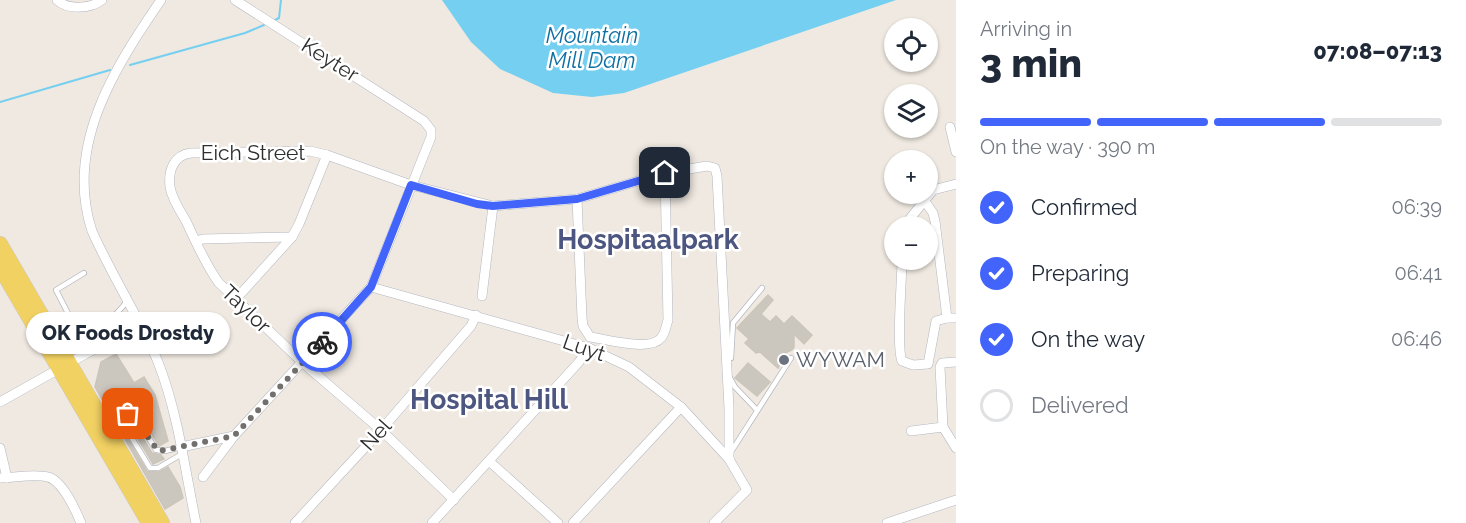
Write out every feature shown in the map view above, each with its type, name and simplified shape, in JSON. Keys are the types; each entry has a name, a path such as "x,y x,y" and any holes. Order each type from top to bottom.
{"main road":[{"path":"0,244 149,523"},
{"path":"0,267 162,523"}],"street":[{"path":"57,0 64,6 71,6 92,5 102,0"},
{"path":"161,0 127,50 92,124 85,156 84,190 86,212 101,251 128,300 158,363 182,450 195,523"},
{"name":"Keyter","path":"235,0 424,121 431,130 431,137 411,185"},
{"path":"950,127 956,152"},
{"name":"Eich Street","path":"175,159 180,155 192,153 310,152 327,155 411,185 477,204 493,206 577,199 665,173 706,166 715,168 729,408 729,456"},
{"path":"236,299 292,237 327,155"},
{"name":"Taylor","path":"175,159 171,176 172,195 214,277 303,363 381,430 454,500"},
{"path":"577,199 582,318 585,332 590,337 641,345 654,344 661,338 668,320 665,173"},
{"path":"938,189 956,184"},
{"path":"203,477 234,436 371,287 411,185"},
{"path":"912,216 921,204"},
{"path":"902,270 900,344 902,361 913,365 928,364 934,325 939,319 952,318 935,222 933,213 927,204"},
{"path":"482,296 493,206"},
{"path":"196,241 292,237"},
{"name":"Luyt","path":"371,287 589,348 629,367 681,407 729,456 747,490 714,523"},
{"name":"Nel","path":"294,523 381,430 471,326 476,315"},
{"path":"0,402 139,324"},
{"path":"432,523 579,362 589,348"},
{"path":"956,362 942,363 940,367 943,427 956,448"},
{"path":"573,523 681,407"},
{"path":"911,431 943,427"},
{"path":"182,450 234,436"},
{"path":"0,448 4,478 40,476 54,479 61,485 81,523"},
{"path":"489,461 558,523"},
{"path":"887,523 956,500"}],"lane":[{"path":"84,273 56,290 74,325 82,328 96,327 116,315 128,300"},
{"path":"757,410 731,382 731,335 734,320 762,288"},
{"path":"729,456 791,358"},
{"path":"132,414 136,417 156,450 182,450 158,468 150,468 124,425 125,417 132,414"}],"water":[{"name":"Mountain Mill Dam","path":"442,0 896,0 624,93 592,97 553,93 500,69 471,42"}],"building":[{"path":"768,295 773,300 761,314 770,322 776,316 784,324 792,316 812,335 804,344 794,334 794,347 787,352 778,368 760,352 756,353 745,343 749,339 737,328"},
{"path":"116,354 134,383 144,377 155,395 168,441 159,446 140,415 133,410 122,414 120,425 147,471 159,472 168,467 180,487 183,498 165,509 95,387 101,362"},
{"path":"748,363 770,382 757,396 735,378"},
{"path":"131,419 152,453 161,455 164,459 153,464 129,424"}],"waterway":[{"path":"275,20 279,18 281,0"},
{"path":"130,65 245,33 264,25"},
{"path":"0,102 110,70"}],"way so far":[{"path":"128,414 136,417 156,450 159,451 234,436 322,342"}],"place":[{"name":"WYWAM","path":"784,360"},
{"name":"OK Foods Drostdy","path":"128,414"}],"district":[{"name":"Hospitaalpark","path":"648,240"},
{"name":"Hospital Hill","path":"489,400"}],"route":[{"path":"322,342 371,287 411,185 477,204 493,206 577,199 665,173"}]}
